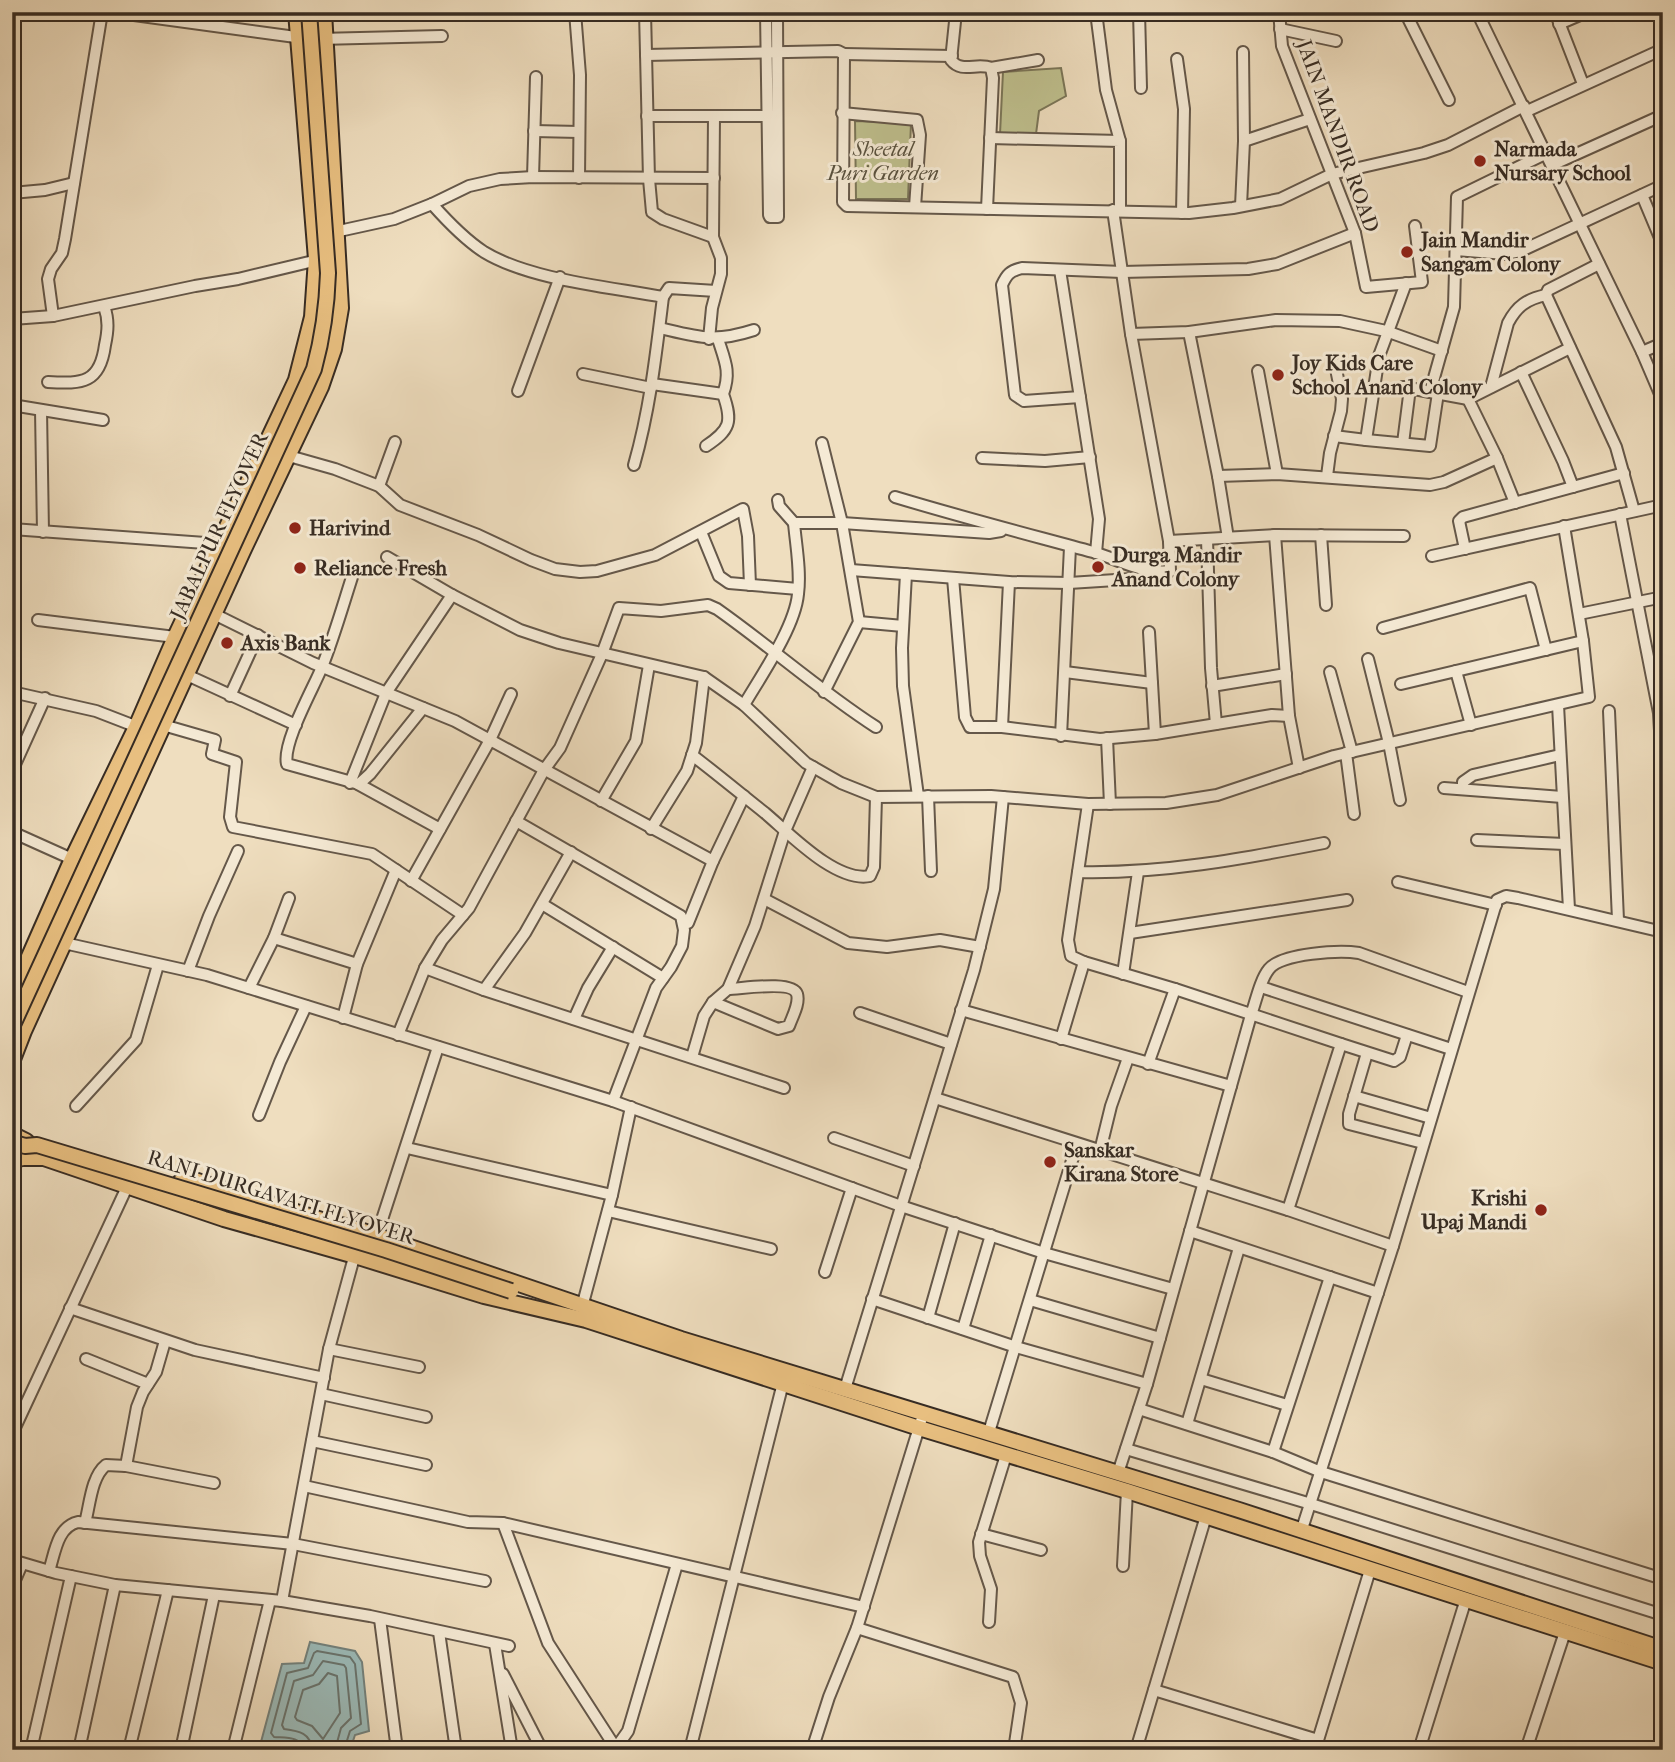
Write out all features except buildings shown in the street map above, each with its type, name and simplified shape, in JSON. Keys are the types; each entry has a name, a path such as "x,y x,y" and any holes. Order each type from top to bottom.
{"main road":[{"path":"12,995 72,859 296,380 312,317 316,260 296,12"},
{"name":"JABALPUR FLYOVER","path":"12,1027 314,369 323,334 328,273 309,12"},
{"path":"12,1062 161,730 321,387 334,349 341,308 340,259 324,12"},
{"name":"RANI DURGAVATI FLYOVER","path":"12,1133 29,1137 40,1152"},
{"name":"RANI DURGAVATI FLYOVER","path":"12,1144 386,1250 511,1292 531,1307"},
{"path":"12,1160 40,1152 127,1187 236,1223 355,1255 484,1296 586,1320 785,1378 845,1389 923,1412 1239,1510 1663,1649"},
{"path":"163,1199 185,1177 377,1235 785,1378 919,1428 1127,1490 1663,1663"},
{"name":"RANI DURGAVATI FLYOVER","path":"511,1292 541,1292"}],"street":[{"path":"53,316 48,279 62,253 102,12"},
{"path":"112,12 298,38 442,36"},
{"path":"575,12 580,75 579,178"},
{"path":"645,12 652,212 663,219 713,237"},
{"path":"766,12 772,53 778,217 769,215 773,116"},
{"path":"772,53 777,12"},
{"path":"956,12 952,55 954,64 961,68 984,65 991,68 1038,60"},
{"path":"895,497 1096,553 1154,573 1170,571 1170,541 1122,272 1117,210 1120,141 1107,90 1096,12"},
{"path":"1139,12 1141,88"},
{"name":"JAIN MANDIR ROAD","path":"1279,12 1282,46 1355,233 1366,287 1422,282 1415,226"},
{"path":"1405,12 1449,100"},
{"path":"1477,12 1547,153 1663,401"},
{"path":"1583,84 1557,18 1587,12"},
{"path":"1280,29 1336,41"},
{"path":"844,54 843,202 846,206 1182,213 1280,198 1332,174 1448,145 1663,49"},
{"path":"646,55 838,51 844,54 952,55"},
{"path":"1241,206 1244,141 1242,52"},
{"path":"1177,59 1184,109 1182,213"},
{"path":"987,209 993,78 991,68"},
{"path":"533,177 536,77"},
{"path":"842,113 917,120 920,135 915,207"},
{"path":"1552,165 1663,115"},
{"path":"647,116 773,116"},
{"path":"706,446 722,436 728,425 723,394 728,379 727,369 714,339 712,308 721,274 721,258 713,237 714,116"},
{"path":"1244,141 1310,119"},
{"path":"534,131 579,132"},
{"path":"990,138 1120,141"},
{"path":"1334,436 1430,446 1434,392 1454,307 1457,197 1547,153"},
{"path":"314,235 394,219 469,186 500,180 533,177 714,178"},
{"path":"12,193 74,184"},
{"path":"1456,250 1505,254 1521,251 1663,186"},
{"path":"1642,195 1663,244"},
{"path":"432,204 456,231 485,253 519,267 663,297"},
{"path":"1080,397 1024,401 1015,394 1002,285 1006,275 1012,271 1022,268 1122,272 1248,269 1277,264 1355,233"},
{"path":"12,319 53,316 238,279 316,260 340,259"},
{"path":"1546,295 1548,290 1600,264"},
{"path":"1060,270 1099,519 1096,553"},
{"path":"518,391 560,277"},
{"path":"1366,440 1375,371 1406,283"},
{"path":"634,465 652,386 663,297 669,288 716,291"},
{"path":"1546,295 1615,447 1634,511"},
{"path":"1491,387 1507,323 1521,304 1546,295"},
{"path":"48,382 66,383 96,374 102,365 107,334 108,317 104,306"},
{"path":"1131,334 1189,332 1276,320 1340,321 1387,331 1442,351"},
{"path":"660,328 714,339 754,330"},
{"path":"1189,332 1228,538"},
{"path":"1642,352 1663,343"},
{"path":"1403,443 1406,388 1468,398 1570,348"},
{"path":"1327,476 1342,399 1335,364"},
{"path":"1258,371 1277,474"},
{"path":"1521,372 1573,487"},
{"path":"583,374 652,386 723,394"},
{"path":"1468,398 1515,503"},
{"path":"12,405 103,420"},
{"path":"41,410 43,532"},
{"path":"379,486 395,442"},
{"path":"822,443 842,523 859,622 824,692"},
{"path":"289,456 379,486 400,505 478,535 531,560 555,569 580,572 597,571 655,555 743,509 748,536 750,585"},
{"path":"982,458 1045,461 1090,457"},
{"path":"1218,476 1327,476 1430,485 1444,482 1497,458"},
{"path":"1465,549 1459,521 1463,517 1624,473"},
{"path":"744,705 776,651 794,612 798,589 794,523 779,506 778,500"},
{"path":"1432,556 1663,505"},
{"path":"1620,514 1659,713 1663,783"},
{"path":"794,523 842,523 989,533 1007,530"},
{"path":"387,557 452,596 520,630 602,654 704,677 744,705 813,767 841,783 876,797 1003,797 1088,804 1166,803 1217,795 1349,753 1589,697 1583,641 1564,527"},
{"path":"12,530 219,544"},
{"path":"701,532 719,576 729,583 798,589"},
{"path":"1170,541 1275,535 1404,536"},
{"path":"1275,535 1289,716 1299,768"},
{"path":"1321,535 1326,605"},
{"path":"1207,539 1212,686 1216,724"},
{"path":"1061,736 1070,547"},
{"path":"851,570 1009,582 1069,583 1147,578 1154,573"},
{"path":"353,574 322,667 296,725 286,758 287,764 354,783 440,829"},
{"path":"906,574 903,686 923,796 931,871"},
{"path":"953,578 967,724 976,728 1002,727 1061,736 1107,738 1154,734 1272,715 1289,716"},
{"path":"1002,727 1009,582"},
{"path":"1383,628 1530,588 1546,650"},
{"path":"354,783 386,693 452,596"},
{"path":"1579,614 1663,597"},
{"path":"192,602 322,667 455,721 713,862"},
{"path":"398,1035 425,968 442,940 463,915 544,770 560,748 602,654 619,608 661,611 708,605 717,609 776,651 824,692 876,727"},
{"path":"38,620 175,637"},
{"path":"859,622 903,626"},
{"path":"1149,632 1154,734"},
{"path":"230,696 258,635"},
{"path":"1401,684 1583,641"},
{"path":"1368,659 1401,800"},
{"path":"601,801 635,741 649,665"},
{"path":"1065,671 1152,683"},
{"path":"1457,671 1471,725"},
{"path":"1330,672 1349,753 1354,814"},
{"path":"1212,686 1286,674"},
{"path":"187,675 296,725"},
{"path":"651,829 687,771 696,744 704,677"},
{"path":"12,692 96,711 136,727 215,740 212,754 236,762 230,817 233,827 372,854 463,915"},
{"path":"411,881 489,740 511,694"},
{"path":"12,770 45,698"},
{"path":"1558,705 1569,909"},
{"path":"354,783 370,774 423,708"},
{"path":"1609,711 1618,920"},
{"path":"1107,738 1110,804"},
{"path":"692,755 801,845 835,867 860,876 870,876 874,867 876,797"},
{"path":"1463,789 1463,782 1474,775 1560,755"},
{"path":"692,1057 704,1016 713,1002 728,989 755,926 785,831 813,767"},
{"path":"1444,788 1562,797"},
{"path":"688,923 744,796"},
{"path":"845,1389 980,947 994,889 1003,797"},
{"path":"1088,804 1068,940 1071,956 1394,1061 1399,1057 1407,1035"},
{"path":"516,821 681,916 684,930 682,946 656,988 613,1101"},
{"path":"12,832 72,859"},
{"path":"1477,840 1565,844"},
{"path":"1078,872 1170,869 1324,843"},
{"path":"188,971 238,851"},
{"path":"484,990 525,933 571,852"},
{"path":"343,1018 358,964 396,870"},
{"path":"1123,974 1138,872"},
{"path":"1398,881 1496,905"},
{"path":"1301,1532 1393,1246 1497,900 1506,896 1663,932"},
{"path":"250,988 274,938 289,898"},
{"path":"764,899 848,943 887,947 940,940 980,947"},
{"path":"1130,933 1347,900"},
{"path":"542,904 663,978"},
{"path":"274,938 358,964"},
{"path":"64,943 250,988 613,1101 901,1206 1044,1253 1173,1289"},
{"path":"575,1019 588,988 613,947"},
{"path":"1118,1473 1147,1384 1251,1015 1268,970 1282,961 1328,951 1341,951 1359,953 1468,992"},
{"path":"1061,1039 1084,962"},
{"path":"76,1106 136,1040 158,965"},
{"path":"425,968 484,990 784,1088"},
{"path":"713,1002 778,1029 789,1026 797,1004 797,995 793,990 786,986 728,989"},
{"path":"1261,987 1451,1049"},
{"path":"1148,1064 1175,989"},
{"path":"259,1115 306,1006"},
{"path":"961,1010 1231,1086"},
{"path":"860,1013 951,1044"},
{"path":"1288,1210 1341,1044"},
{"path":"377,1235 438,1047"},
{"path":"1367,1053 1348,1119 1349,1124 1423,1143"},
{"path":"1100,1151 1111,1106 1128,1058"},
{"path":"1354,1096 1431,1118"},
{"path":"935,1098 1203,1182 1393,1246"},
{"path":"582,1307 612,1195 631,1107"},
{"path":"834,1138 914,1166"},
{"path":"989,1432 1077,1144"},
{"path":"407,1148 612,1195"},
{"path":"12,1434 127,1187"},
{"path":"825,1272 852,1188"},
{"path":"608,1211 771,1249"},
{"path":"928,1318 955,1223"},
{"path":"233,1750 293,1544 329,1349 360,1230"},
{"path":"1190,1231 1378,1293"},
{"path":"963,1329 990,1235"},
{"path":"1186,1424 1239,1248"},
{"path":"1273,1452 1330,1277"},
{"path":"872,1299 1016,1347 1147,1384"},
{"path":"1030,1300 1160,1338"},
{"path":"70,1308 195,1350 324,1378"},
{"path":"125,1466 137,1407 156,1372 165,1341"},
{"path":"329,1349 419,1367"},
{"path":"86,1359 148,1384"},
{"path":"690,1750 785,1378"},
{"path":"1201,1379 1287,1405"},
{"path":"321,1394 426,1417"},
{"path":"1139,1409 1273,1452 1321,1472 1663,1579"},
{"path":"812,1750 829,1697 864,1607 923,1412"},
{"path":"312,1441 426,1465"},
{"path":"1126,1449 1663,1615"},
{"path":"989,1622 991,1589 978,1549 1006,1455"},
{"path":"85,1523 95,1480 100,1469 111,1464 214,1483"},
{"path":"304,1486 468,1522 503,1523 864,1607"},
{"path":"1123,1566 1127,1490"},
{"path":"1136,1750 1206,1516"},
{"path":"48,1571 65,1527 78,1522 293,1544 485,1581"},
{"path":"503,1523 548,1643 617,1749 628,1731 677,1564"},
{"path":"981,1534 1041,1550"},
{"path":"12,1587 17,1562 115,1585 276,1600 509,1646"},
{"path":"1154,1690 1316,1745 1370,1570"},
{"path":"31,1750 71,1576"},
{"path":"79,1750 115,1585"},
{"path":"128,1750 168,1590"},
{"path":"181,1750 214,1595"},
{"path":"1419,1750 1466,1599"},
{"path":"380,1619 397,1750"},
{"path":"857,1628 1013,1677 1021,1703 1014,1750"},
{"path":"439,1632 456,1750"},
{"path":"1530,1749 1565,1632"},
{"path":"495,1644 512,1750"},
{"path":"499,1666 542,1750"}],"green space":[{"path":"1061,68 1066,96 1039,111 1036,134 1000,134 1003,72"},
{"name":"Sheetal Puri Garden","path":"855,121 911,123 908,199 856,199"}],"water":[{"path":"310,1642 355,1651 362,1662 369,1731 355,1735 350,1750 324,1750 261,1742 282,1664 304,1663"}],"place":[{"name":"Narmada Nursary School","path":"1480,161"},
{"name":"Jain Mandir Sangam Colony","path":"1407,252"},
{"name":"Joy Kids Care School Anand Colony","path":"1278,375"},
{"name":"Harivind","path":"295,528"},
{"name":"Durga Mandir Anand Colony","path":"1098,567"},
{"name":"Reliance Fresh","path":"300,568"},
{"name":"Axis Bank","path":"227,643"},
{"name":"Sanskar Kirana Store","path":"1050,1162"},
{"name":"Krishi Upaj Mandi","path":"1541,1210"}]}
